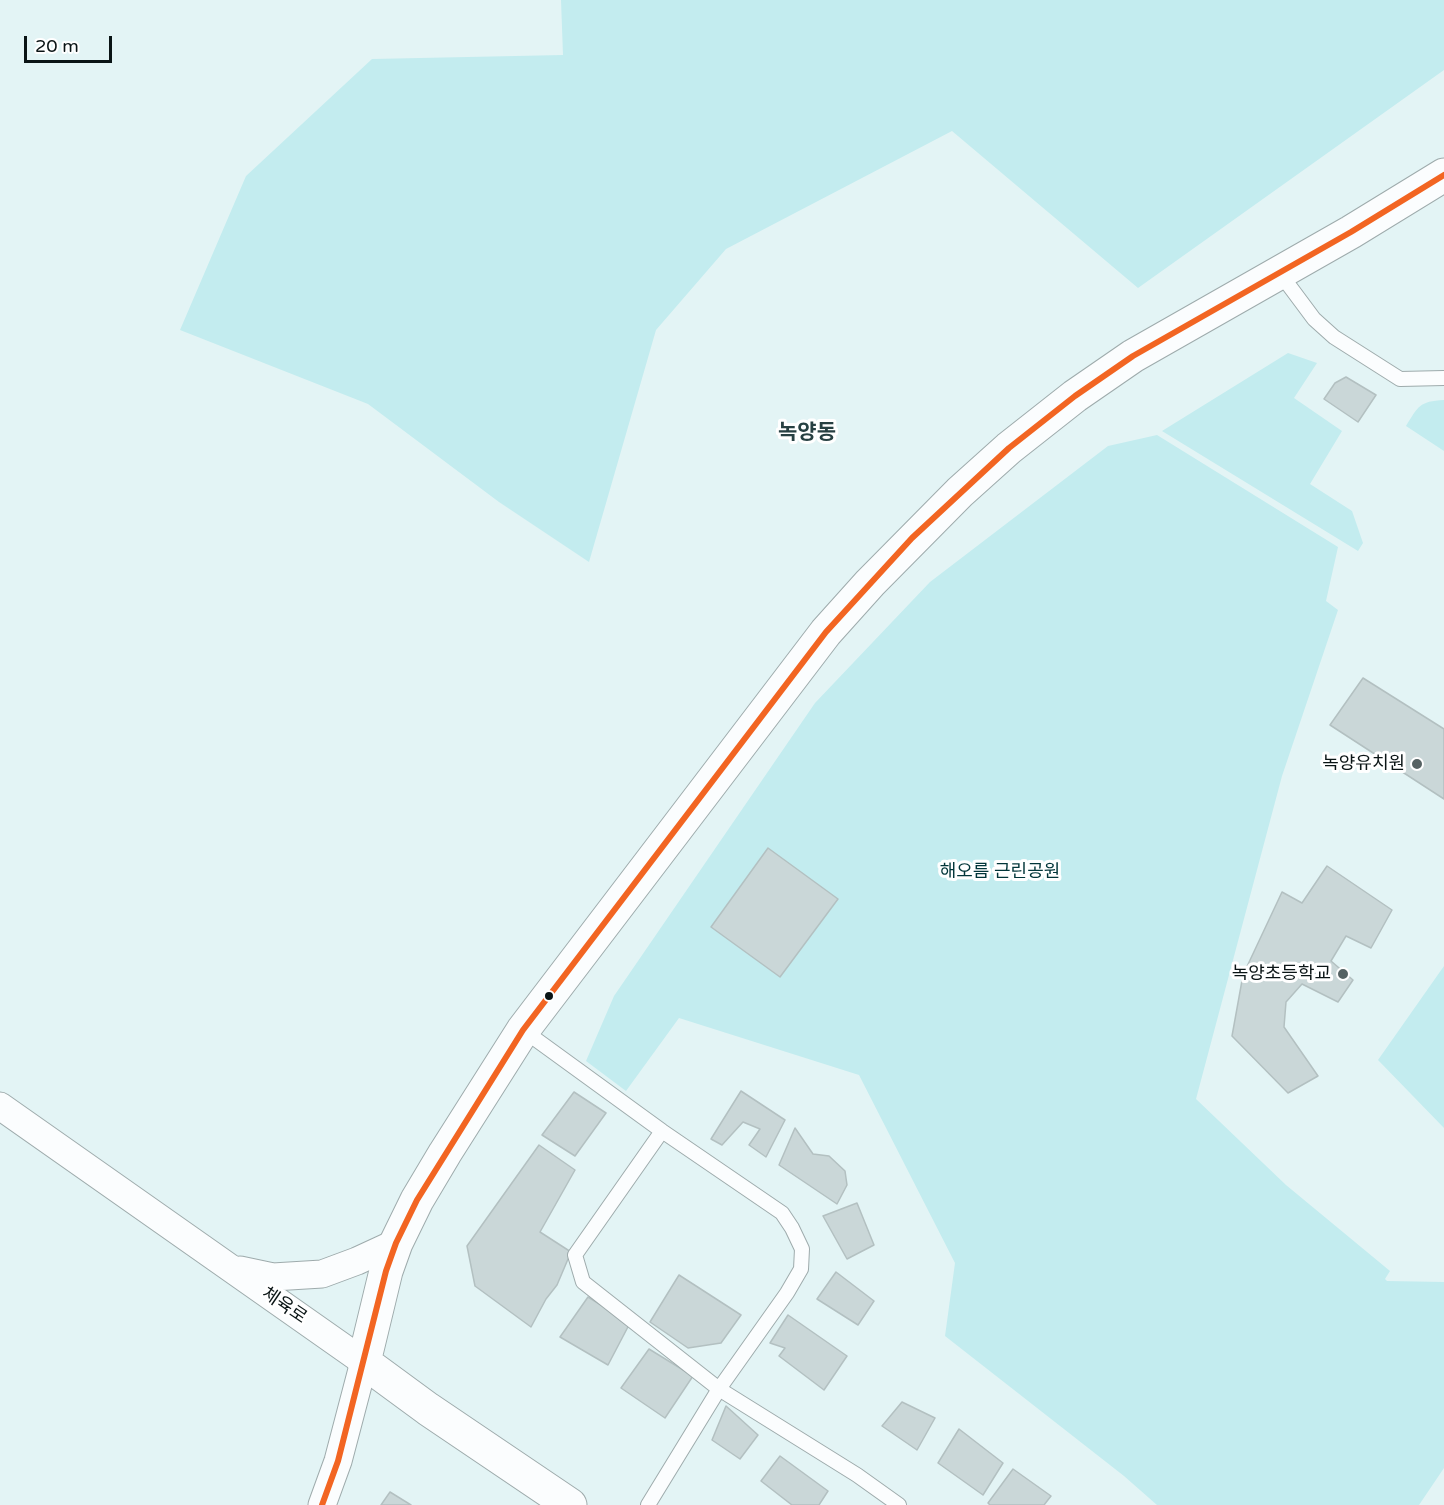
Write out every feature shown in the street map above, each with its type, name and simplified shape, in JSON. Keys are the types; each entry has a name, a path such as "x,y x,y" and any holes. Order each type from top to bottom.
{"street":[{"path":"322,1505 338,1461 386,1271 396,1243 417,1200 523,1030 826,632 912,538 1009,448 1075,396 1133,356 1444,175"},
{"name":"체육로","path":"0,1106 428,1409 570,1505"},
{"path":"228,1268 273,1277 322,1274 357,1262 396,1243"}],"lane":[{"path":"1279,272 1314,319 1334,337 1400,379 1444,378"},
{"path":"523,1030 662,1131 782,1213 802,1249 801,1269 719,1389 648,1505"},
{"path":"662,1131 575,1255 583,1282 719,1389 857,1475 899,1505"}],"green space":[{"path":"561,0 1444,0 1444,70 1138,288 952,131 726,249 656,330 589,562 499,502 368,404 180,330 246,176 372,59 563,55"},
{"path":"1288,353 1317,363 1294,398 1342,431 1310,484 1352,511 1363,543 1358,551 1162,431"},
{"path":"1444,400 1444,451 1406,426 1420,406"},
{"name":"해오름 근린공원","path":"1157,435 1338,547 1326,601 1338,610 1282,776 1196,1099 1286,1185 1390,1271 1385,1279 1387,1281 1444,1282 1444,1468 1419,1505 1157,1505 1124,1476 945,1336 955,1263 859,1075 679,1018 626,1091 586,1061 614,996 815,703 930,582 1108,446"},
{"path":"1444,966 1444,1128 1378,1060"}],"building":[{"path":"1346,377 1376,395 1358,422 1324,399 1335,383"},
{"name":"녹양유치원","path":"1363,678 1444,729 1444,799 1330,725"},
{"path":"768,848 838,899 780,977 711,927"},
{"path":"1327,866 1392,910 1371,948 1346,936 1331,961 1353,980 1338,1002 1302,984 1286,1002 1284,1027 1318,1076 1288,1093 1232,1036 1243,975 1282,892 1302,903"},
{"path":"741,1091 785,1120 766,1157 749,1145 760,1129 743,1122 722,1145 711,1139"},
{"path":"574,1092 606,1113 575,1156 542,1135"},
{"path":"795,1128 813,1154 829,1156 845,1171 847,1185 837,1204 779,1165"},
{"path":"539,1145 575,1170 540,1232 571,1252 557,1285 546,1299 531,1327 475,1286 467,1246"},
{"path":"857,1203 874,1245 847,1259 823,1216"},
{"path":"836,1272 874,1301 858,1325 817,1299"},
{"path":"679,1275 741,1315 721,1343 688,1348 650,1322"},
{"path":"588,1297 630,1323 608,1365 560,1337"},
{"path":"788,1315 847,1356 824,1390 779,1356 785,1348 770,1343"},
{"path":"649,1349 693,1376 665,1418 621,1388"},
{"path":"902,1402 935,1418 917,1450 882,1426"},
{"path":"726,1406 758,1435 740,1459 712,1440"},
{"path":"959,1429 1003,1463 983,1495 938,1463"},
{"path":"780,1456 828,1491 819,1505 792,1505 761,1481"},
{"path":"1013,1469 1051,1496 1044,1505 990,1505 988,1503"},
{"path":"390,1492 411,1505 381,1505"}],"transit line":[{"path":"322,1505 338,1461 386,1271 396,1243 417,1200 523,1030 826,632 912,538 1009,448 1075,396 1133,356 1351,232 1444,175"}],"place":[{"name":"녹양유치원","path":"1417,764"},
{"name":"녹양초등학교","path":"1343,974"}],"district":[{"name":"녹양동","path":"807,433"}]}
